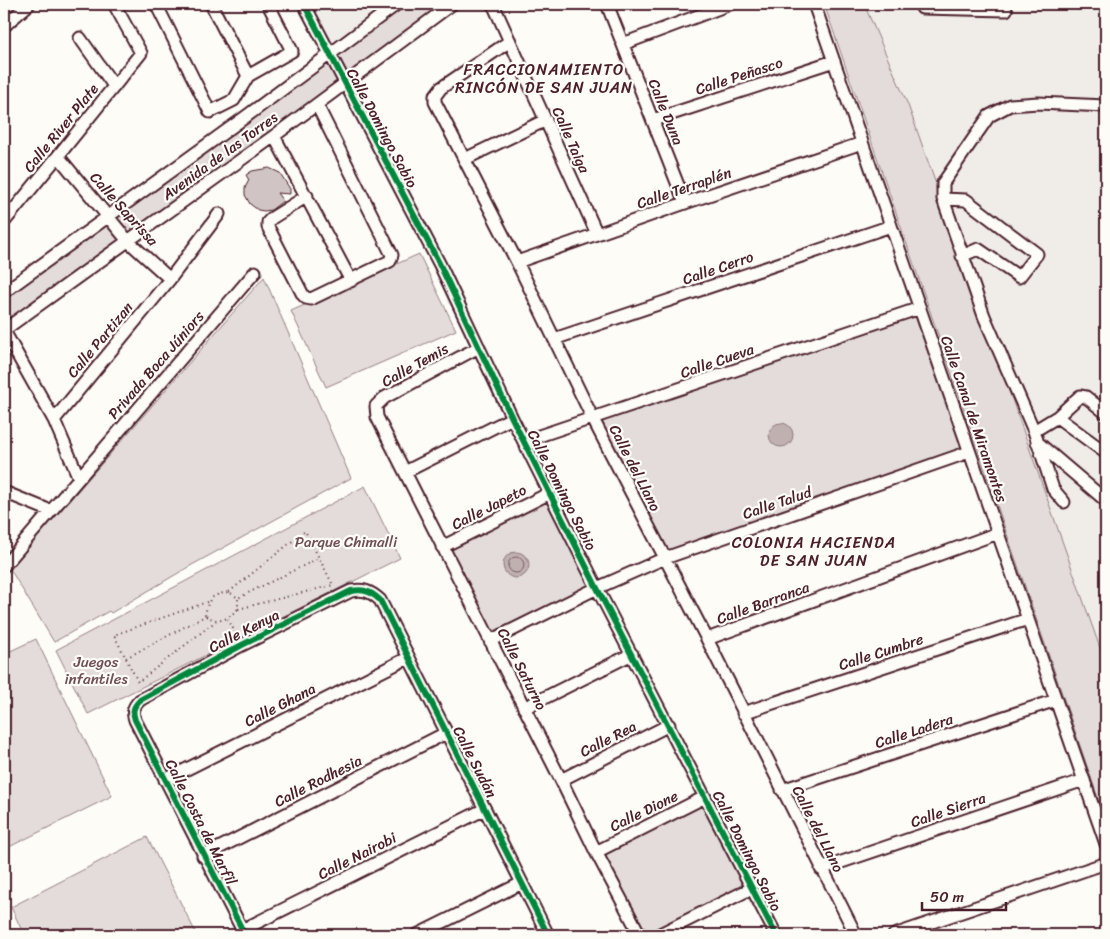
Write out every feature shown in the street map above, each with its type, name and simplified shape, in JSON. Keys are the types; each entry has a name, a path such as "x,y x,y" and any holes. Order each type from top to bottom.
{"street":[{"path":"4,26 29,4"},
{"name":"Calle River Plate","path":"4,222 141,53 114,4"},
{"path":"156,4 210,112 234,100 248,76 292,51 268,4"},
{"path":"211,4 248,76"},
{"name":"Calle Domingo Sabio","path":"304,4 440,265 512,418 597,588 776,935"},
{"name":"Avenida de las Torres","path":"4,292 330,55 397,4"},
{"name":"Avenida de las Torres","path":"4,331 274,136 452,4"},
{"name":"Calle Taiga","path":"493,4 597,234"},
{"name":"Calle Duna","path":"607,4 685,203"},
{"path":"622,44 730,4"},
{"name":"Calle Canal de Miramontes","path":"814,4 1106,844"},
{"path":"921,4 922,8 1006,10"},
{"path":"80,38 114,86"},
{"name":"Calle del Llano","path":"510,41 440,88 435,96 435,102 517,262 593,419 856,935"},
{"name":"Calle Peñasco","path":"653,120 834,61"},
{"path":"234,100 244,118"},
{"path":"1064,502 1053,489 1036,436 984,316 943,199 943,183 989,116 1010,105 1038,103 1106,106"},
{"path":"307,196 268,222 268,227 306,298 351,281 390,261 392,255 316,105"},
{"path":"465,159 546,120"},
{"path":"274,136 351,281"},
{"name":"Calle Terraplén","path":"517,262 862,143"},
{"name":"Calle Saprissa","path":"58,156 128,241 170,280"},
{"path":"943,199 966,200 1037,254 1019,277 978,249 962,256"},
{"name":"Calle Partizan","path":"54,420 170,280 219,214"},
{"name":"Calle Cerro","path":"554,339 891,226"},
{"name":"Privada Boca Júniors","path":"4,566 255,272"},
{"name":"Calle Cueva","path":"524,441 920,308"},
{"path":"4,331 54,420 79,478"},
{"name":"Calle Temis","path":"377,417 376,406 384,398 479,347"},
{"path":"1036,436 1080,396 1086,397 1106,413"},
{"name":"Calle Saturno","path":"377,417 596,852 640,935"},
{"path":"1057,417 1106,453"},
{"path":"405,472 512,418"},
{"path":"1036,436 1104,499"},
{"name":"Calle Talud","path":"490,640 664,558 969,452"},
{"path":"4,492 51,511"},
{"name":"Calle Japeto","path":"442,547 550,493"},
{"name":"Calle Barranca","path":"706,639 998,533"},
{"name":"Calle Kenya","path":"135,720 132,713 134,705 140,700 242,645 351,591 368,590 380,600"},
{"name":"Calle Sudán","path":"380,600 548,935"},
{"name":"Calle Cumbre","path":"743,713 1028,619"},
{"path":"524,708 632,654"},
{"name":"Calle Ghana","path":"165,780 408,658"},
{"name":"Calle Ladera","path":"782,790 1056,700"},
{"name":"Calle Costa de Marfil","path":"135,720 243,933"},
{"name":"Calle Rea","path":"561,780 669,725"},
{"name":"Calle Rodhesia","path":"203,856 446,734"},
{"name":"Calle Sierra","path":"821,869 1084,780"},
{"name":"Calle Dione","path":"596,852 705,798"},
{"name":"Calle Nairobi","path":"243,933 484,809"},
{"path":"894,935 1106,864"},
{"path":"417,935 522,882"},
{"path":"658,935 752,888"}],"path":[{"path":"305,531 333,585 238,609 228,618 216,621 138,682 114,635 207,602 216,594 229,592 305,531"},
{"path":"238,598 319,558"},
{"path":"229,592 238,598"},
{"path":"238,598 238,609"},
{"path":"205,616 207,602"},
{"path":"205,616 216,621"},
{"path":"126,658 205,616"},
{"path":"228,618 242,645"}],"shaded area":[{"path":"311,4 387,4 331,43"},
{"path":"864,4 1106,4 1106,665 908,105"}],"green space":[{"path":"402,4 447,4 347,75 336,53"},
{"path":"824,4 864,4 908,105 1106,665 1106,821"},
{"path":"327,58 341,85 133,240 107,211"},
{"path":"102,215 128,244 11,327 4,313 4,284"},
{"path":"419,254 456,330 326,387 291,311"},
{"path":"264,277 351,478 190,566 111,613 109,611 54,642 10,569"},
{"path":"917,313 964,451 666,552 597,423"},
{"name":"Parque Chimalli","path":"365,486 400,558 88,714 56,650"},
{"path":"549,496 595,587 490,639 443,547"},
{"path":"36,639 112,796 7,848 4,839 4,654"},
{"path":"703,803 745,889 649,935 638,935 598,853"},
{"path":"147,837 197,935 24,935 11,907"}],"water":[{"path":"781,423 790,426 793,435 790,444 781,447 772,444 769,435 772,426"},
{"path":"516,552 525,556 529,565 525,574 516,578 507,574 503,565 507,556"}],"building":[{"path":"269,168 280,173 290,189 290,194 277,193 283,201 271,210 258,210 250,204 245,195 245,188 249,180 246,175 252,171"}],"cycle path":[{"path":"304,4 440,265 512,418 597,588 776,935"},
{"path":"245,935 135,720 134,709 140,700 242,645 351,591 360,590 367,591 380,600 548,935"}],"district":[{"name":"FRACCIONAMIENTO RINCÓN DE SAN JUAN","path":"544,78"},
{"name":"COLONIA HACIENDA DE SAN JUAN","path":"814,551"}],"park label":[{"name":"Juegos infantiles","path":"96,670"}]}
